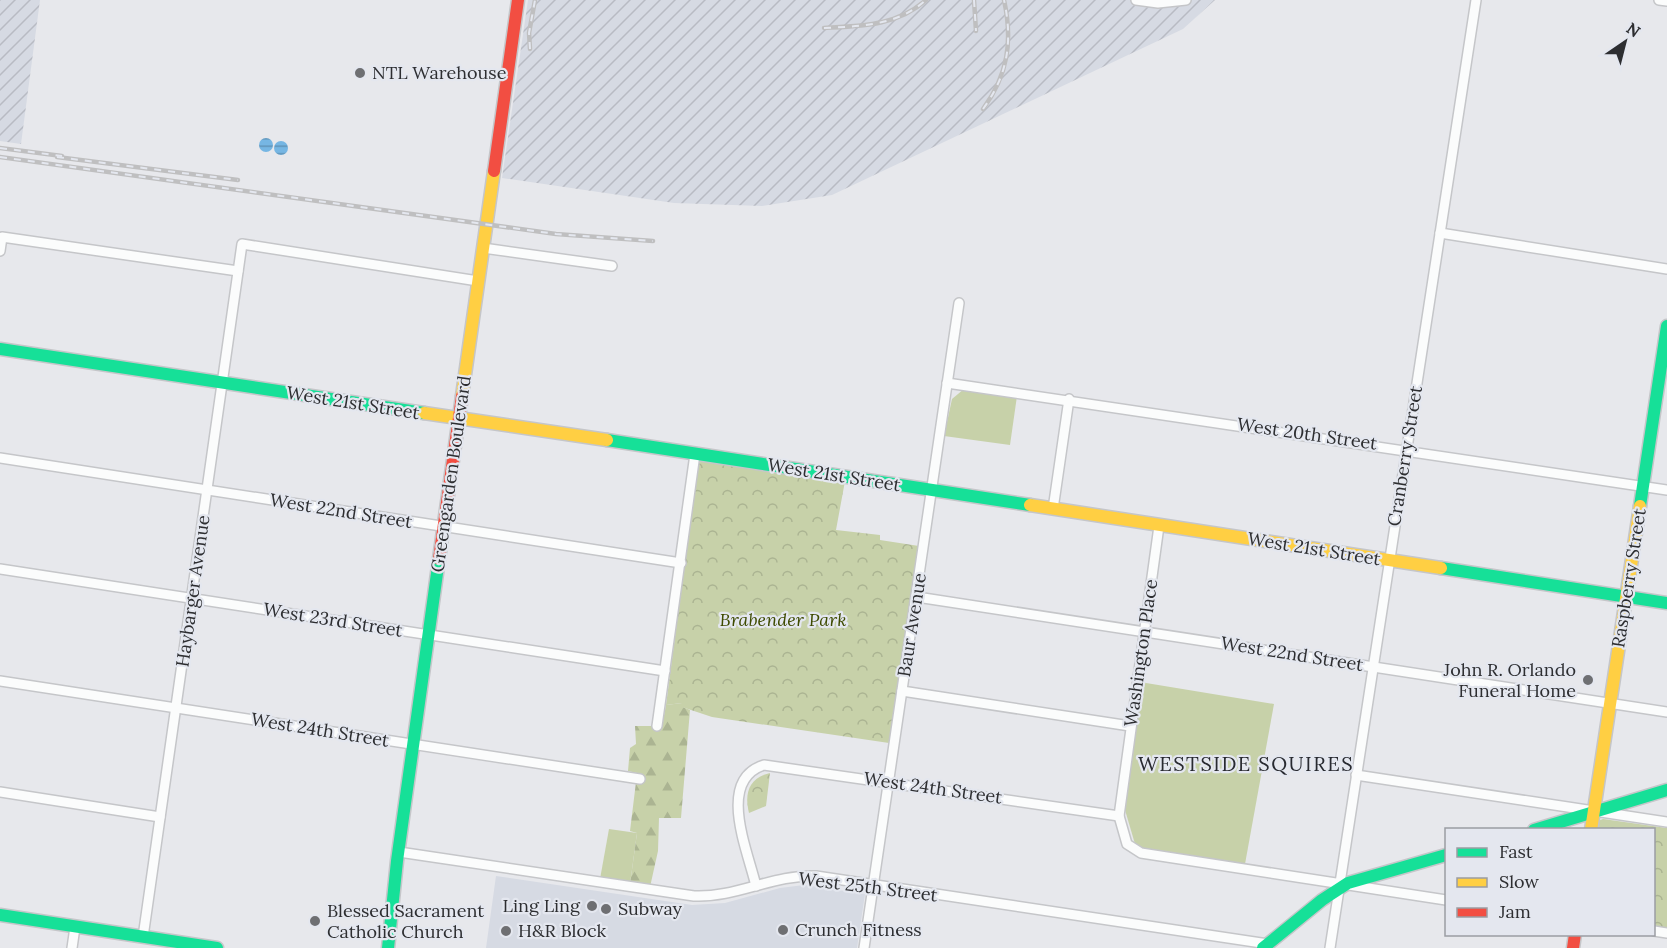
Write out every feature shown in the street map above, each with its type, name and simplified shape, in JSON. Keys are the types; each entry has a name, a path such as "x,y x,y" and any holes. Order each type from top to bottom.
{"street":[{"name":"Greengarden Boulevard","path":"388,948 399,852 518,0"},
{"path":"1136,0 1158,3 1186,0"},
{"name":"Cranberry Street","path":"1330,948 1476,0"},
{"path":"1659,0 1667,1"},
{"path":"1440,233 1667,269"},
{"path":"0,251 2,237 238,271"},
{"name":"Haybarger Avenue","path":"143,937 242,244 478,281"},
{"path":"483,248 612,266"},
{"name":"Baur Avenue","path":"864,948 960,303"},
{"name":"Raspberry Street","path":"1591,828 1643,486 1663,378 1667,326"},
{"name":"West 21st Street","path":"0,349 931,489 1667,603"},
{"name":"West 20th Street","path":"947,383 1070,399 1667,490"},
{"path":"1053,509 1070,399"},
{"path":"657,726 695,454"},
{"name":"West 22nd Street","path":"0,458 681,563"},
{"name":"Washington Place","path":"1160,526 1119,816 1124,839 1131,849 1141,853 1341,886"},
{"name":"West 23rd Street","path":"0,569 665,671"},
{"name":"West 22nd Street","path":"917,597 1667,711"},
{"name":"West 24th Street","path":"0,681 640,779"},
{"path":"902,691 1130,726"},
{"name":"West 24th Street","path":"756,886 737,797 741,782 749,772 771,765 1119,816"},
{"path":"1356,775 1667,822"},
{"path":"1540,828 1667,790"},
{"path":"0,792 160,817"},
{"name":"West 25th Street","path":"399,852 694,896 723,894 806,876 1266,946"},
{"path":"1266,946 1341,886 1445,855"},
{"path":"1341,886 1445,900"},
{"path":"0,915 143,937 177,945 217,948"},
{"path":"72,948 75,927"}],"shaded area":[{"path":"0,0 40,0 21,144 0,141"},
{"path":"528,0 1215,0 1183,29 832,195 762,206 674,203 502,178"},
{"path":"496,876 692,905 725,903 780,888 804,885 865,894 857,948 486,948"}],"green space":[{"path":"964,389 1017,396 1010,445 944,436 952,399"},
{"name":"Brabender Park","path":"705,459 845,481 836,530 880,535 880,540 919,546 909,637 889,743 712,717 682,707 682,703 666,705 695,484 699,463"},
{"path":"1140,682 1274,704 1245,864 1141,848 1135,844 1125,810"},
{"path":"682,703 683,707 690,710 681,818 659,818 658,851 650,887 630,884 637,833 630,831 636,782 641,774 628,771 630,748 636,744 635,726 662,726 666,705"},
{"path":"770,773 766,806 749,813 747,799 750,787 757,779"},
{"path":"1603,819 1667,828 1667,929 1655,927 1655,828 1596,828 1598,821"},
{"path":"609,829 637,833 630,884 600,879"}],"water":[{"path":"266,138 271,140 273,145 271,150 266,152 261,150 259,145 261,140"},
{"path":"281,141 286,143 288,148 286,153 281,155 276,153 274,148 276,143"}],"railway":[{"path":"530,49 529,33 535,0"},
{"path":"824,28 865,25 891,20 915,9 926,0"},
{"path":"974,0 976,31"},
{"path":"983,109 998,83 1006,57 1008,30 1004,0"},
{"path":"0,148 62,156"},
{"path":"0,157 556,234 653,241"},
{"path":"57,157 238,180"}],"traffic: fast":[{"path":"1640,506 1667,326"},
{"path":"0,349 424,413"},
{"path":"607,440 1030,505"},
{"path":"388,948 397,861 439,559"},
{"path":"1441,568 1667,603"},
{"path":"1541,828 1667,790"},
{"path":"1263,948 1322,900 1348,883 1445,855"},
{"path":"0,915 217,948"}],"traffic: slow":[{"path":"462,396 494,171"},
{"path":"424,413 607,440"},
{"path":"1030,505 1441,568"},
{"path":"1591,828 1640,506"}],"traffic: jam":[{"path":"494,171 518,0"},
{"path":"439,559 462,396"},
{"path":"1573,948 1575,936"}],"place":[{"name":"NTL Warehouse","path":"360,73"},
{"name":"John R. Orlando Funeral Home","path":"1588,680"},
{"name":"Ling Ling","path":"592,906"},
{"name":"Subway","path":"606,909"},
{"name":"Blessed Sacrament Catholic Church","path":"315,921"},
{"name":"Crunch Fitness","path":"783,930"},
{"name":"H&R Block","path":"506,931"}],"district":[{"name":"WESTSIDE SQUIRES","path":"1246,764"}]}
